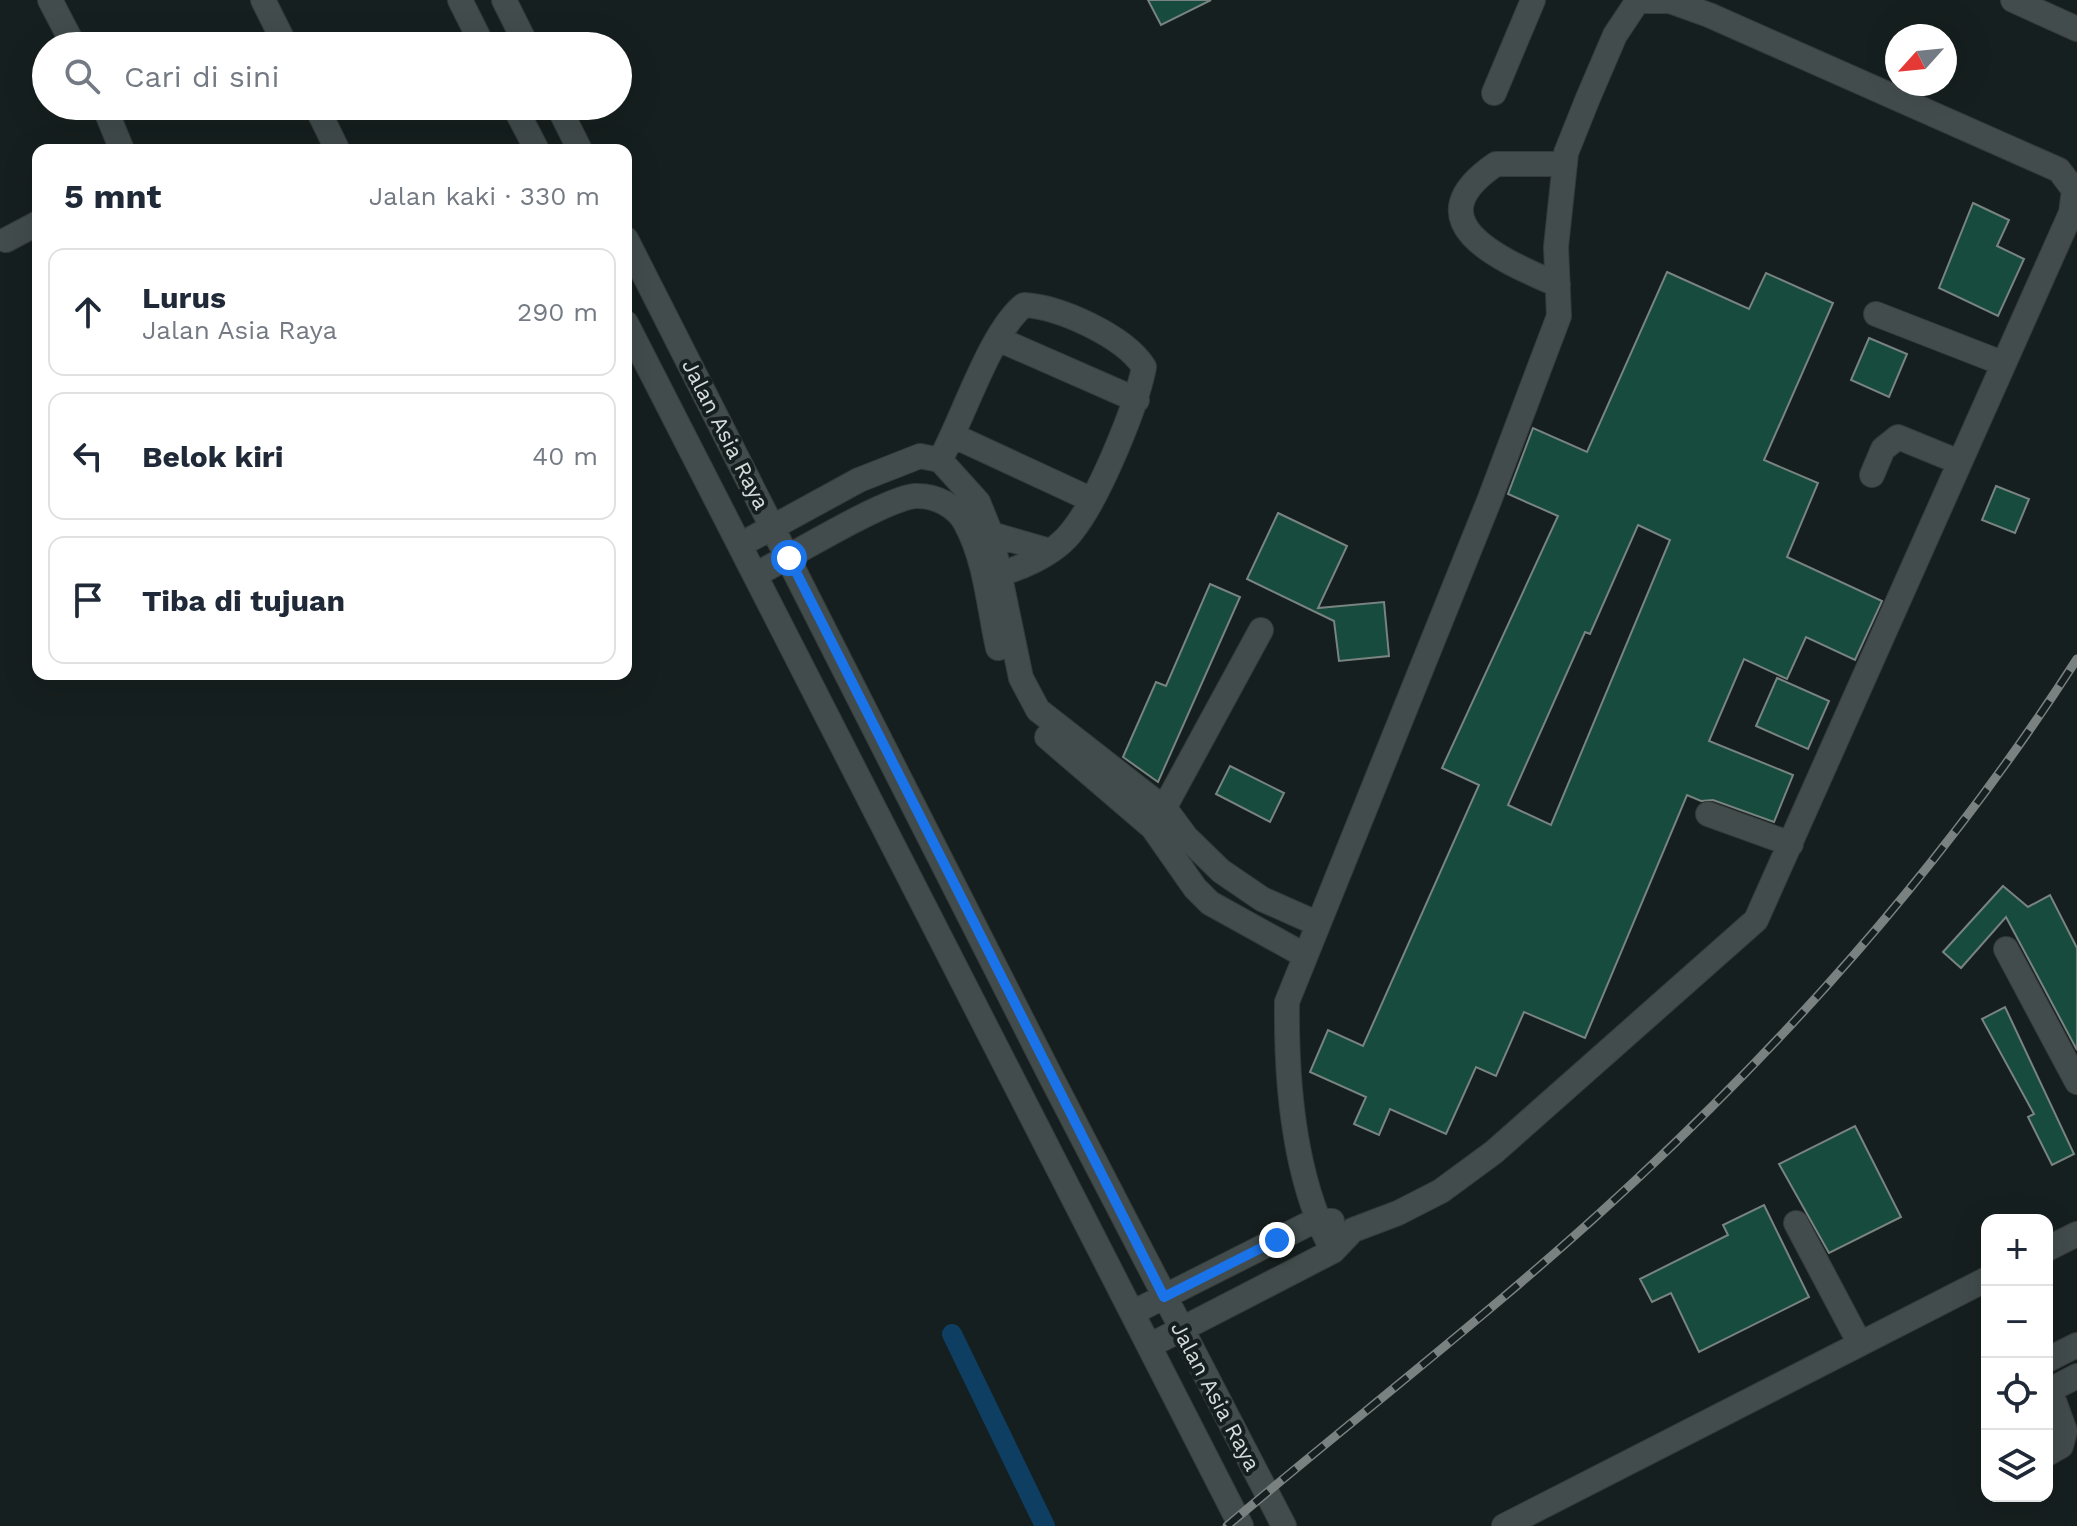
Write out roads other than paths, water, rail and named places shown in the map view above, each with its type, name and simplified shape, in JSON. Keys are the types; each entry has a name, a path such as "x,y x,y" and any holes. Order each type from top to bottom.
{"street":[{"path":"50,0 67,32"},
{"path":"263,0 279,32"},
{"path":"460,0 476,32"},
{"path":"504,0 520,32"},
{"path":"1494,93 1533,0"},
{"path":"2013,0 2074,20"},
{"path":"1149,1346 1333,1251 1353,1230 1398,1213 1441,1191 1494,1152 1756,920 2002,363 2074,215 2074,190 2059,170 1709,15 1670,1 1627,2 1566,153 1556,247 1559,316 1287,1002 1286,1050 1306,1192 1316,1220 1333,1251"},
{"path":"110,120 120,144"},
{"path":"323,120 335,144"},
{"path":"521,120 534,144"},
{"path":"565,120 577,144"},
{"path":"1558,285 1480,245 1465,226 1460,208 1463,192 1496,164 1565,164"},
{"path":"2,237 32,225"},
{"name":"Jalan Asia Raya","path":"632,251 1050,1075 1284,1526"},
{"path":"940,460 998,339 1012,314 1024,305 1053,311 1115,338 1133,351 1144,367 1137,400 1073,530 1050,551 992,576"},
{"path":"1876,314 2002,363"},
{"name":"Jalan Asia Raya","path":"632,335 1241,1526"},
{"path":"998,339 1137,400"},
{"path":"954,436 1090,499"},
{"path":"1872,475 1883,449 1898,437 1959,462"},
{"path":"740,545 859,480 920,456 940,460 978,502 982,536 1021,678 1051,730 1221,871 1262,899 1316,923"},
{"path":"755,575 913,496 931,498 952,506 982,536 1050,551"},
{"path":"1159,819 1261,630"},
{"path":"1708,814 1791,844"},
{"path":"1159,819 1195,888 1210,903 1304,955"},
{"path":"2006,949 2077,1082"},
{"path":"1020,1092 1050,1075"},
{"path":"1132,1313 1316,1220 1335,1221 1353,1230"},
{"path":"1796,1223 1860,1344"},
{"path":"2053,1246 2077,1234"},
{"path":"1504,1526 1981,1282"},
{"path":"2051,1358 2077,1345"},
{"path":"2053,1451 2061,1446 2065,1438 2050,1390 2077,1376"}],"waterway":[{"path":"952,1334 1045,1526"}],"railway":[{"path":"1227,1526 1539,1267 1639,1177 1760,1058 1874,932 1928,866 2030,730 2077,659"}]}
